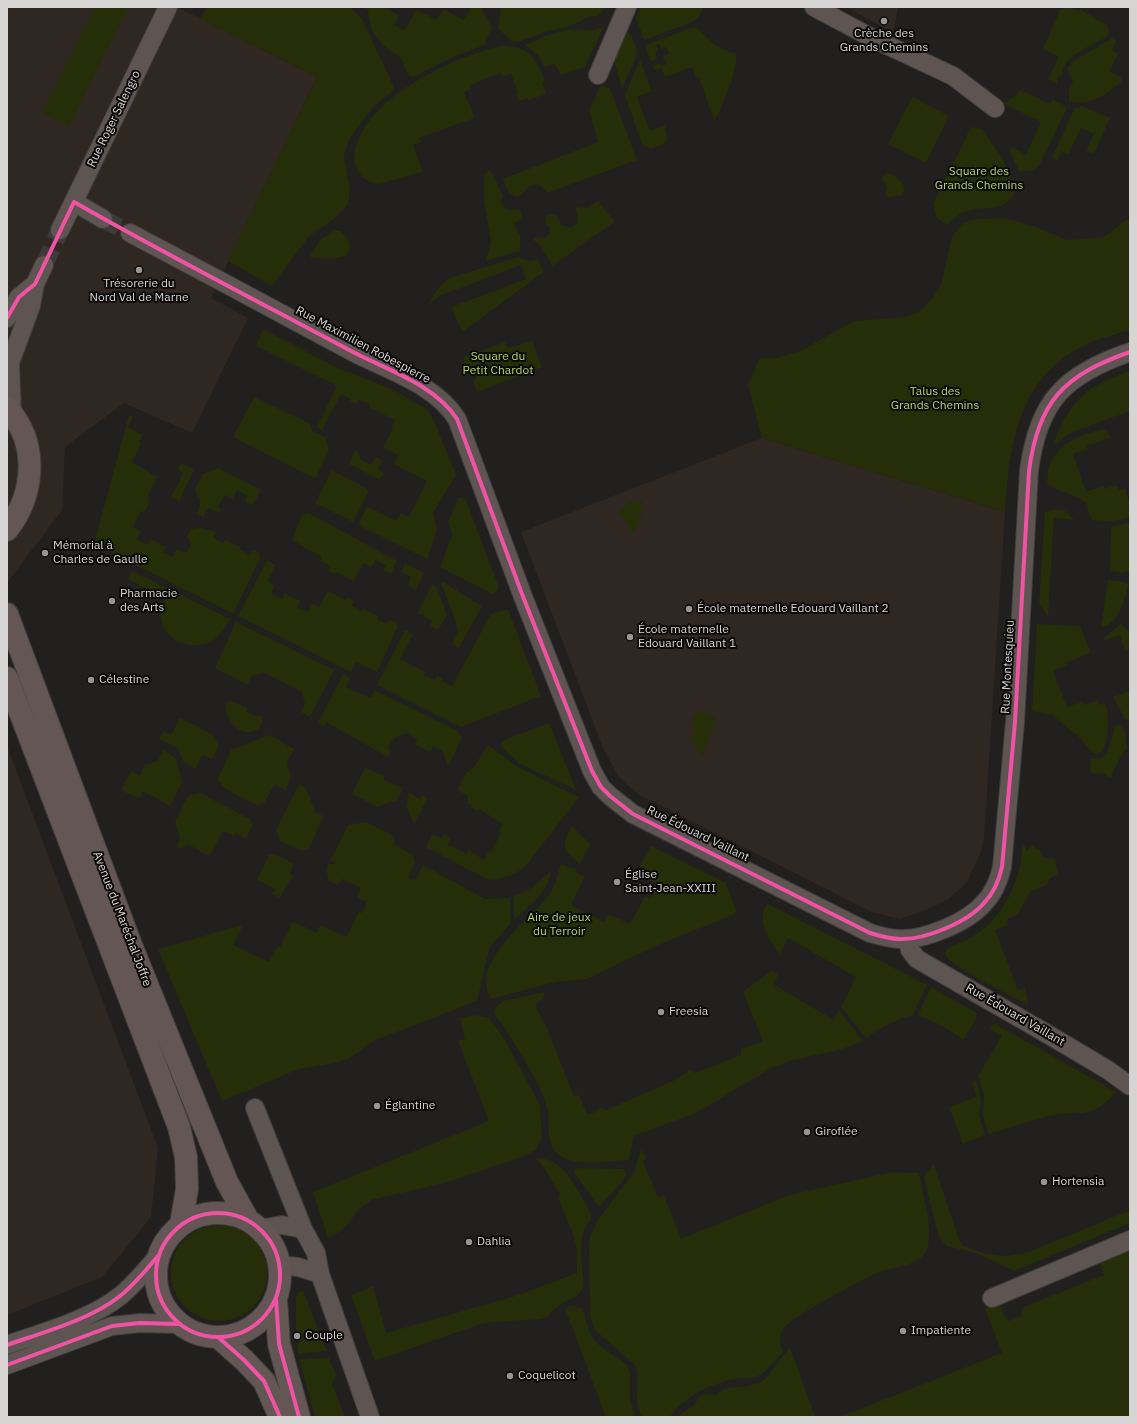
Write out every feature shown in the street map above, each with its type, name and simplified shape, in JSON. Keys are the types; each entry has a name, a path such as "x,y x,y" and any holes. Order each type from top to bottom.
{"main road":[{"path":"7,530 22,507 28,489 31,469 23,431 10,411"},
{"name":"Avenue du Maréchal Joffre","path":"7,614 131,945 227,1182 254,1224"},
{"name":"Avenue du Maréchal Joffre","path":"7,678 179,1127 186,1156 187,1189 181,1224"},
{"path":"276,1299 267,1314 253,1327 240,1334 218,1337 202,1335 178,1324 166,1310 158,1295 155,1276 158,1256 167,1238 181,1224 198,1215 217,1212 233,1214 254,1224 273,1245 280,1265 280,1282 276,1299 278,1344 299,1417"},
{"path":"218,1337 244,1360 264,1381 280,1417"}],"street":[{"name":"Rue Roger Salengro","path":"60,230 168,7"},
{"path":"598,76 627,7"},
{"path":"814,7 874,39 953,76 995,108"},
{"path":"74,202 103,219"},
{"name":"Rue Maximilien Robespierre","path":"130,233 352,352 427,389 449,407 457,419 565,705"},
{"path":"10,411 10,363 31,306 35,284 44,265"},
{"path":"7,318 19,298 35,284"},
{"name":"Rue Montesquieu","path":"870,933 887,938 907,939 921,937 958,923 985,903 999,880 1002,868 1015,722 1029,471 1036,434 1054,397 1064,386 1092,367 1130,352"},
{"name":"Rue Édouard Vaillant","path":"565,705 592,771 601,787 617,803 634,814 870,933"},
{"name":"Rue Édouard Vaillant","path":"907,939 910,950 917,959 1108,1070 1130,1086"},
{"path":"255,1108 303,1229 316,1253 320,1274 370,1417"},
{"path":"254,1224 282,1225 303,1229"},
{"path":"992,1298 1130,1240"},
{"path":"7,1345 60,1326 95,1311 118,1298 130,1288 158,1256"},
{"path":"280,1265 298,1267 320,1274"},
{"path":"7,1365 112,1326 140,1323 178,1324"}],"shaded area":[{"path":"7,7 177,7 317,77 211,298 248,318 192,433 124,403 65,447 62,510 7,583"},
{"name":"Crèche des Grands Chemins","path":"846,7 898,7 893,33"},
{"path":"762,438 1005,512 984,837 981,852 967,882 949,899 924,911 900,919 872,912 638,794 618,776 603,748 521,532"},
{"path":"7,746 158,1148 151,1217 102,1277 7,1315"}],"green space":[{"path":"95,7 129,7 69,126 42,113"},
{"path":"207,7 350,7 362,19 393,85 394,90 373,107 349,139 344,156 350,191 348,204 335,218 309,236 272,286 228,261 317,77 200,19"},
{"path":"365,7 389,7 388,10 399,15 394,25 405,30 416,10 437,20 443,9 464,20 471,7 481,7 492,28 484,45 448,59 414,77 408,74 400,57 389,50 376,37 371,28 368,10"},
{"path":"501,7 606,7 598,16 588,17 574,25 545,32 518,42 511,41 498,28"},
{"path":"641,7 704,7 699,17 693,22 644,40 636,18"},
{"path":"1064,8 1079,11 1080,9 1107,25 1109,32 1105,38 1078,52 1066,62 1063,68 1063,73 1057,78 1057,84 1048,79 1059,57 1043,49 1060,10"},
{"path":"604,27 585,67 561,75 558,68 554,64 544,67 538,55 525,45 558,32 595,30"},
{"path":"693,27 697,28 710,41 719,47 737,54 731,83 718,115 714,120 699,77 696,78 692,67 665,77 661,68 655,70 653,66 659,63 660,66 667,64 663,56 669,54 666,47 661,49 659,44 656,45 658,50 655,52 657,59 651,61 646,50 646,45"},
{"path":"625,32 630,33 638,53 622,89 613,57"},
{"path":"1112,38 1116,41 1112,50 1118,54 1109,71 1121,77 1121,82 1104,95 1090,101 1069,102 1069,89 1073,82 1067,69 1072,62"},
{"path":"501,46 511,46 525,50 530,54 538,65 545,81 542,82 546,94 529,100 528,98 519,101 516,94 518,93 511,74 502,77 501,73 470,85 471,89 464,92 475,118 419,138 421,142 413,145 423,172 379,184 368,181 362,177 355,163 354,152 356,145 369,121 383,106 400,92 441,68 482,51"},
{"path":"640,60 652,91 637,97 650,131 665,125 667,139 664,144 650,149 642,144 625,95"},
{"path":"603,86 610,88 637,160 547,193 542,187 534,184 518,197 509,193 503,179 598,142 589,110 600,87"},
{"path":"1024,88 1023,91 1050,104 1053,99 1067,108 1039,166 1034,170 1020,172 1010,152 1012,147 1026,155 1041,122 1004,104"},
{"path":"912,97 949,116 926,163 888,144"},
{"path":"1082,106 1110,118 1094,154 1086,150 1094,134 1081,128 1068,154 1062,151 1057,161 1052,158 1074,109"},
{"name":"Square des Grands Chemins","path":"971,127 982,129 1003,159 1016,190 1012,198 1007,203 1001,206 964,212 947,225 936,217 933,204"},
{"path":"489,170 495,178 503,196 501,202 503,206 507,209 520,210 523,217 521,220 514,223 520,235 520,251 486,261 491,242 484,200 484,175"},
{"path":"887,173 898,178 902,183 905,189 902,195 885,196 887,187 882,179"},
{"path":"598,201 615,222 552,266 542,248 533,239 537,237 545,238 549,234 550,228 545,222 547,215 556,214 561,225 571,228 577,224 578,221 575,207 587,208"},
{"name":"Talus des Grands Chemins","path":"1130,217 1130,330 1092,342 1067,356 1048,372 1033,391 1023,412 1015,435 1010,460 1005,512 762,438 748,385 760,358 776,358 800,351 854,321 905,317 922,310 934,296 941,284 952,237 961,225 975,219 1005,218 1036,227 1067,240 1104,237"},
{"path":"334,231 340,231 348,239 350,246 346,256 330,259 311,258 311,254 321,239"},
{"path":"518,257 528,261 538,259 544,272 462,332 451,307 526,279 521,265 439,296 429,304 438,289 450,278"},
{"path":"263,329 338,368 392,389 427,409 435,423 456,475 433,513 437,530 427,559 358,525 367,506 397,521 401,513 409,517 427,481 394,464 398,455 383,447 393,429 391,428 395,420 369,407 370,404 359,400 357,404 341,394 322,430 317,427 337,386 256,346"},
{"name":"Square du Petit Chardot","path":"532,341 542,367 477,392 473,380 477,378 475,373 472,374 465,369 464,357 505,342 509,348"},
{"path":"1130,371 1130,411 1070,433 1054,445 1060,428 1074,405 1082,396 1102,382"},
{"path":"254,397 310,424 313,432 325,437 329,450 315,479 233,437"},
{"path":"129,415 133,417 128,428 143,435 139,442 141,444 132,462 157,477 148,496 150,501 145,511 140,512 133,527 141,531 137,539 147,545 150,539 166,547 163,552 173,557 177,549 186,553 191,544 189,539 186,538 192,528 195,529 199,527 208,531 209,529 216,532 213,537 224,543 225,540 241,547 240,549 250,555 253,550 260,553 259,556 261,557 233,614 94,544"},
{"path":"1102,429 1107,431 1110,438 1087,446 1087,449 1073,454 1086,492 1103,486 1104,489 1117,485 1119,490 1125,488 1130,506 1130,517 1115,522 1092,520 1088,512 1087,504 1047,484 1049,466 1058,451 1078,437"},
{"path":"355,450 358,452 361,460 371,465 376,457 383,461 378,469 384,473 380,480 349,464"},
{"path":"181,463 194,470 179,501 171,497 183,474 178,468"},
{"path":"219,468 261,490 253,505 245,502 247,496 237,490 233,498 225,495 218,507 221,509 219,513 208,508 203,517 196,514 200,505 200,498 197,496 195,489 203,474"},
{"path":"332,470 369,490 353,522 315,503"},
{"path":"459,498 465,498 498,585 498,590 493,594 440,567 452,535 448,521"},
{"path":"640,500 644,506 635,532 629,534 629,526 618,512 628,503"},
{"path":"1059,509 1066,511 1074,520 1054,518 1048,617 1039,603 1045,512"},
{"path":"309,513 397,561 391,574 383,570 386,565 376,560 371,567 363,563 354,581 336,572 335,574 328,571 330,566 320,561 322,557 292,540 301,516"},
{"path":"1130,522 1130,571 1121,573 1110,570 1111,527"},
{"path":"267,560 276,565 267,581 275,586 271,593 282,599 285,593 300,601 297,607 307,612 312,604 319,607 328,591 346,600 348,597 354,601 352,606 378,616 377,619 387,624 390,619 397,623 396,625 398,626 377,672 356,662 351,672 238,616"},
{"path":"405,563 424,573 416,590 408,586 411,577 401,572"},
{"path":"132,571 230,619 217,637 206,644 188,645 179,642 165,629 161,621 161,611 165,599 128,579"},
{"path":"1108,580 1124,582 1129,585 1117,616 1109,625 1103,627 1101,626"},
{"path":"443,582 482,606 459,648 452,645 458,632 455,619 441,583"},
{"path":"432,584 437,587 447,615 438,630 430,626 432,620 418,613"},
{"path":"508,609 541,696 461,727 377,685 405,630 413,634 400,659 425,672 424,676 435,680 437,675 443,679 442,681 452,686 491,614"},
{"path":"236,622 334,670 310,717 301,712 305,704 302,692 265,673 252,676 247,685 215,668"},
{"path":"1037,624 1080,626 1091,653 1067,662 1068,665 1053,671 1067,707 1082,702 1084,705 1098,700 1100,705 1105,703 1108,715 1107,733 1103,751 1098,754 1093,753 1078,736 1052,715 1032,711"},
{"path":"1121,624 1130,633 1130,651 1129,648 1125,650 1120,635 1103,641 1105,637"},
{"path":"343,674 350,678 346,687 370,698 375,690 456,730 462,737 450,764 447,764 443,751 433,746 430,752 415,745 417,739 407,733 394,738 388,748 391,750 388,757 326,722 324,726 318,723"},
{"path":"1130,691 1130,720 1125,719 1113,697"},
{"path":"231,701 247,708 246,711 264,718 259,729 247,732 242,731 233,725 225,709 227,702"},
{"path":"698,711 712,715 716,720 702,756 693,743 691,736 694,730 692,722 693,716"},
{"path":"180,718 212,734 219,746 212,759 202,755 196,769 183,762 179,749 159,739 163,731 171,735"},
{"path":"549,723 576,790 519,763 501,747 501,743 504,740"},
{"path":"1119,724 1125,732 1127,748 1119,759 1111,777 1108,777 1105,774 1091,773 1090,759 1100,758 1107,754 1115,727"},
{"path":"269,735 294,749 287,762 291,778 286,790 274,785 265,802 257,806 222,787 218,779 231,750"},
{"path":"488,745 516,766 579,797 525,867 508,876 489,880 426,847 432,834 442,838 444,834 451,838 448,845 466,854 469,850 484,860 489,851 491,852 501,833 498,832 503,824 485,812 479,809 477,811 471,807 472,805 467,803 467,795 457,790 466,773 474,767"},
{"path":"163,750 176,758 182,783 170,806 143,791 139,799 121,790 131,771 140,776 145,765 158,761"},
{"path":"365,768 385,776 383,780 403,788 397,800 378,807 352,794"},
{"path":"299,784 306,788 316,813 324,816 309,848 302,851 280,841 276,830"},
{"path":"200,793 250,819 253,824 246,839 236,833 234,836 223,831 210,856 187,844 181,849 176,847 180,838 175,821 189,795"},
{"path":"409,793 420,799 422,795 428,798 414,824 406,806"},
{"path":"366,822 391,834 396,845 413,855 415,862 408,878 415,881 423,865 485,899 510,898 511,923 490,947 477,1001 373,1041 348,1059 335,1063 299,1069 222,1101 158,949 239,926 242,927 233,945 269,962 278,946 280,947 293,921 317,933 321,925 346,937 359,912 362,913 367,902 357,897 361,888 342,879 338,885 329,881 326,868 329,863 332,865 334,862 330,861 348,825"},
{"path":"572,826 590,844 580,864 570,855 565,847 568,833"},
{"path":"1033,845 1036,849 1039,849 1044,858 1055,858 1058,874 1050,878 1047,885 1030,892 1018,914 1007,919 1008,925 995,930 1018,990 1025,988 1028,1005 968,973 956,965 945,953 948,948 978,933 996,916 1004,906 1015,883 1019,870 1022,846 1026,848 1026,851"},
{"name":"Aire de jeux du Terroir","path":"651,846 726,883 736,910 735,914 660,944 587,979 555,982 491,999 486,985 488,971 495,957 516,929 549,895 555,884 561,864 577,870 576,872 585,876 572,906 604,922 608,914 630,924 645,896 650,899 658,884 648,879 651,872 640,866"},
{"path":"274,854 294,864 290,873 293,878 290,880 280,898 272,894 275,889 257,880 269,855"},
{"path":"551,871 550,878 543,892 514,920 513,897 533,887"},
{"path":"768,904 927,985 913,1015 888,1024 866,1038 841,1007 856,977 788,938 780,954 768,937 763,923 764,909"},
{"path":"771,971 779,974 773,984 834,1020 839,1010 863,1041 839,1050 793,1060 771,1068 696,1113 634,1136 629,1160 597,1162 574,1161 564,1158 556,1152 550,1140 546,1102 525,1061 495,1015 494,1010 498,1004 503,1001 545,992 543,999 536,1004 536,1008 547,1028 574,1096 579,1095 587,1114 594,1113 600,1107 606,1110 673,1081 690,1070 695,1073 741,1055 741,1049 763,1041 743,992"},
{"path":"931,987 977,1013 976,1019 963,1040 943,1026 918,1015"},
{"path":"474,1015 489,1018 505,1040 540,1105 542,1137 536,1150 522,1157 448,1182 371,1200 358,1210 348,1224 339,1232 328,1238 313,1192 489,1121 458,1041 465,1039 460,1018"},
{"path":"994,1023 1116,1092 1107,1102 1092,1111 1049,1116 989,1134 983,1116 984,1095 978,1076 1002,1036 990,1029"},
{"path":"975,1079 979,1088 981,1103 979,1115 985,1135 963,1144 949,1107 977,1097 972,1083"},
{"path":"641,1149 646,1158 643,1162 658,1197 664,1195 681,1239 789,1195 892,1172 919,1173 929,1224 926,1251 917,1260 911,1263 877,1273 842,1291 811,1308 788,1324 783,1329 780,1340 783,1352 771,1366 760,1375 754,1378 738,1378 726,1381 699,1392 683,1403 670,1417 643,1417 639,1411 638,1405 638,1378 635,1365 596,1331 590,1316 589,1249 590,1236 598,1220 634,1172"},
{"path":"536,1158 546,1159 563,1169 576,1186 591,1213 591,1220 586,1226 581,1242 584,1287 577,1296 568,1300 553,1310 548,1316 541,1319 484,1323 375,1361 351,1295 373,1286 386,1333 515,1296 577,1273 577,1249 573,1234 558,1198 560,1195 547,1172"},
{"path":"934,1165 959,1239 963,1246 983,1253 1005,1256 1026,1253 1130,1210 1130,1223 1014,1271 976,1253 946,1246 938,1234 925,1182 925,1174"},
{"path":"578,1168 624,1169 627,1173 622,1182 599,1207 575,1174 575,1170"},
{"path":"210,1225 228,1225 238,1228 246,1233 259,1246 264,1254 267,1264 267,1282 264,1292 253,1307 246,1313 238,1318 228,1321 210,1321 200,1318 192,1313 179,1300 174,1292 171,1282 171,1264 174,1254 179,1246 192,1233 200,1228"},
{"path":"1130,1248 1130,1417 840,1417 1002,1353 985,1309 999,1303 1004,1316 1009,1321 1021,1316 1024,1307 1104,1275 1099,1261"},
{"path":"303,1291 327,1351 298,1354 297,1343 302,1340 303,1337 300,1332 296,1332 296,1298 299,1292"},
{"path":"569,1306 576,1306 583,1309 590,1334 599,1345 627,1365 630,1372 630,1399 635,1417 602,1417 605,1415 565,1308"},
{"path":"790,1347 815,1417 677,1417 694,1405 700,1396 704,1394 715,1395 725,1388 748,1386 761,1382 767,1377"},
{"path":"329,1358 336,1375 332,1384 345,1417 315,1417 299,1359"}],"tunnel":[{"path":"103,219 130,233"},
{"path":"44,265 60,230"}],"cycle path":[{"path":"7,318 19,297 35,284 74,202 212,278 351,351 409,379 436,396 457,419 522,594 592,771 601,787 633,814 870,933 900,939 910,939 933,933 968,917 988,899 998,881 1002,867 1015,722 1029,471 1033,447 1039,426 1048,409 1058,394 1071,381 1088,370 1130,352"},
{"path":"218,1213 242,1217 253,1223 262,1231 270,1240 276,1251 280,1275 276,1299 270,1310 262,1319 253,1327 242,1333 218,1337 194,1333 183,1327 174,1319 166,1310 160,1299 156,1275 160,1251 166,1240 174,1231 183,1223 194,1217 218,1213"},
{"path":"7,1345 66,1325 95,1312 120,1296 140,1277 158,1256"},
{"path":"276,1299 279,1344 299,1417"},
{"path":"7,1365 112,1326 140,1323 178,1324"},
{"path":"218,1337 244,1360 264,1381 280,1417"}],"place":[{"name":"Crèche des Grands Chemins","path":"884,21"},
{"name":"Trésorerie du Nord Val de Marne","path":"139,270"},
{"name":"Mémorial à Charles de Gaulle","path":"45,553"},
{"name":"Pharmacie des Arts","path":"112,601"},
{"name":"École maternelle Edouard Vaillant 2","path":"689,609"},
{"name":"École maternelle Edouard Vaillant 1","path":"630,637"},
{"name":"Célestine","path":"91,680"},
{"name":"Église Saint-Jean-XXIII","path":"617,882"},
{"name":"Freesia","path":"661,1012"},
{"name":"Églantine","path":"377,1106"},
{"name":"Giroflée","path":"807,1132"},
{"name":"Hortensia","path":"1044,1182"},
{"name":"Dahlia","path":"469,1242"},
{"name":"Impatiente","path":"903,1331"},
{"name":"Couple","path":"297,1336"},
{"name":"Coquelicot","path":"510,1376"}]}
